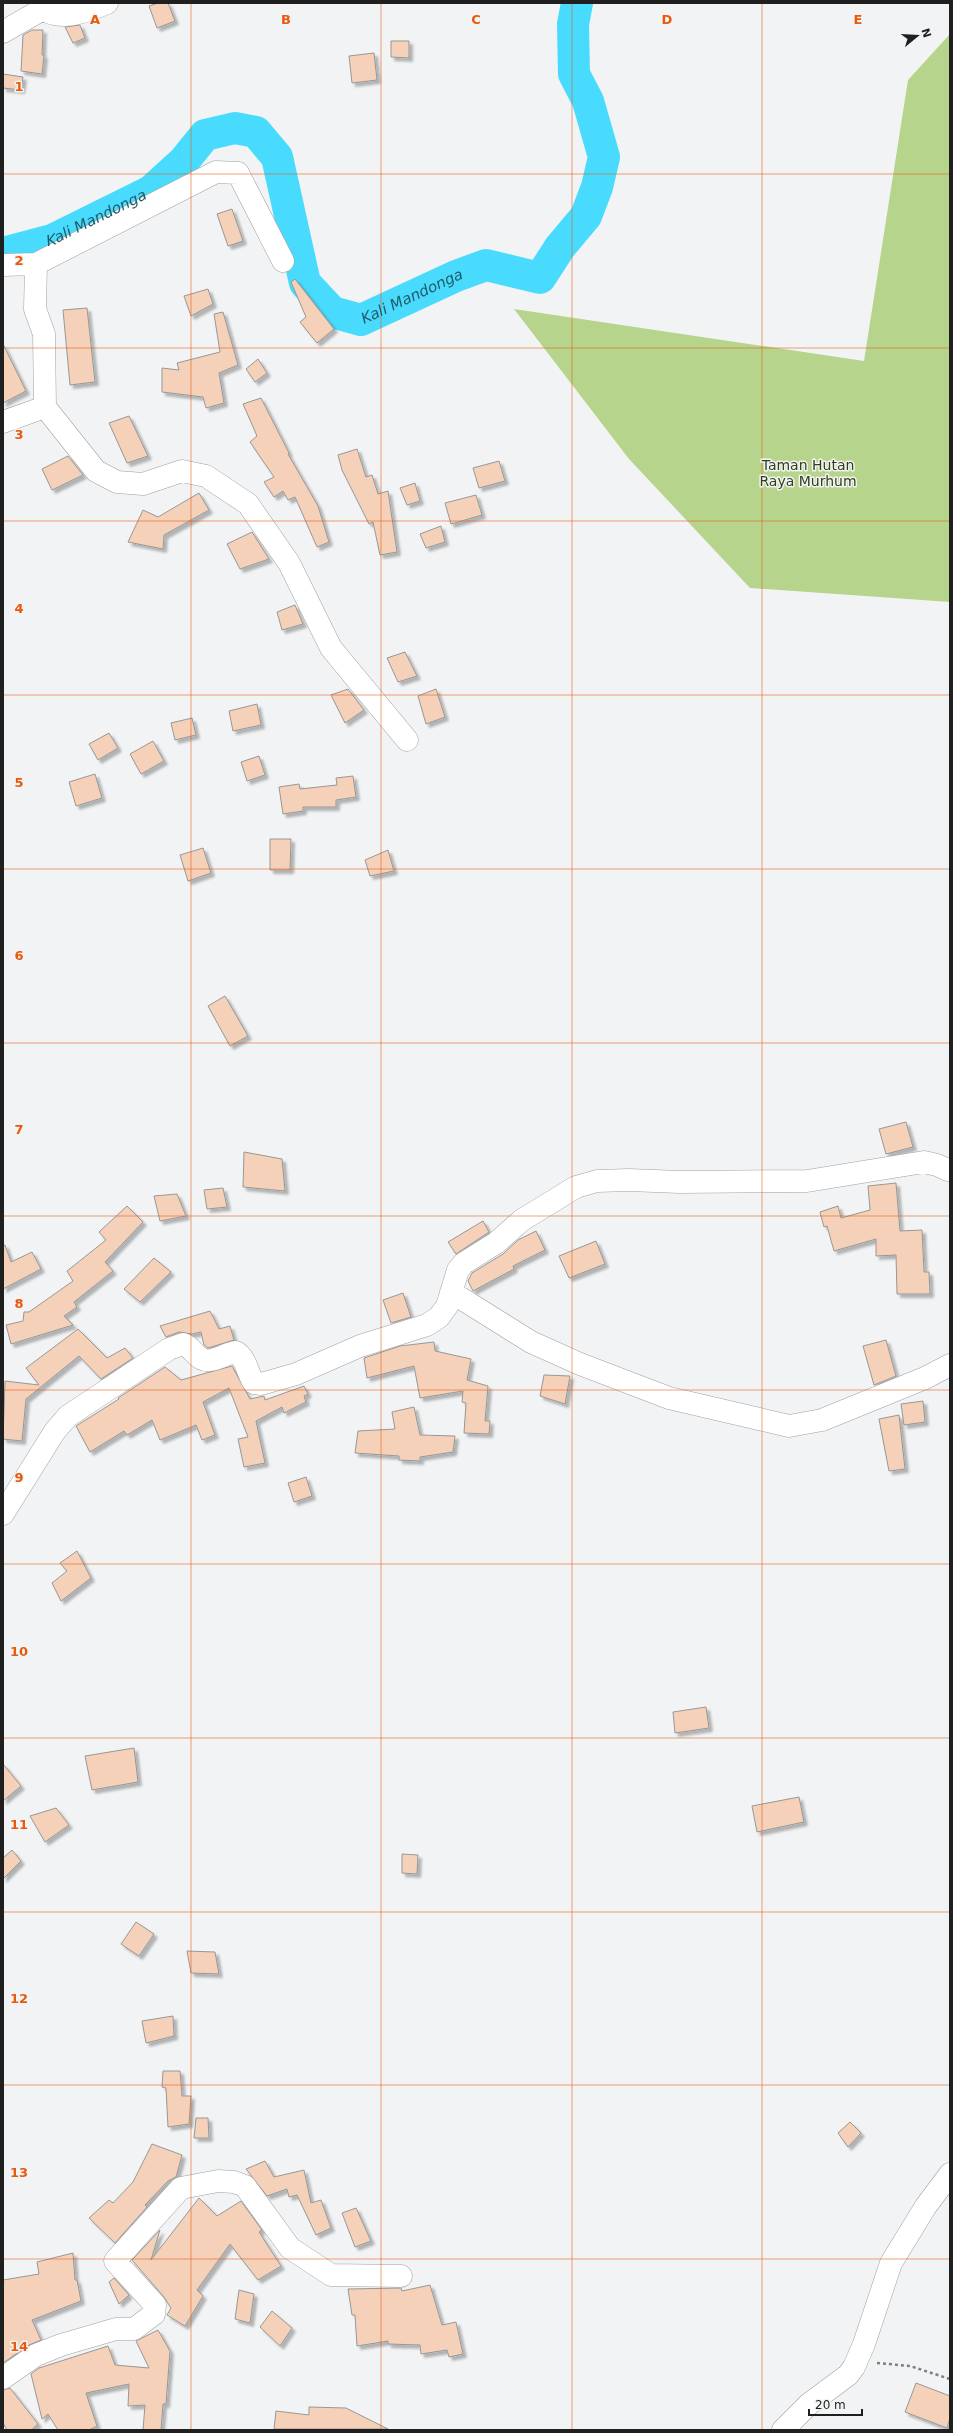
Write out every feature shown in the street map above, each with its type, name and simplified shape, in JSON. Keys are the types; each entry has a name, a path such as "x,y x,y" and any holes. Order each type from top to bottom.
{"street":[{"path":"3,32 42,6 56,16 78,13 107,3"},
{"path":"3,265 36,264 216,172 238,173 283,261"},
{"path":"36,264 35,309 44,334 45,407 96,471 117,482 143,484 182,471 206,476 248,504 289,563 331,648 407,740"},
{"path":"3,422 45,407"},
{"path":"3,1514 55,1431 68,1416 169,1349 182,1344 192,1349 202,1359 208,1361 236,1352 244,1360 250,1377 254,1383 261,1384 296,1374 360,1346 427,1325 439,1317 447,1306 458,1270 464,1263 496,1243 522,1220 552,1199 576,1187 597,1181 807,1181 924,1162 937,1164 949,1174"},
{"path":"451,1292 531,1342 580,1364 669,1398 789,1426 822,1420 924,1378 950,1365"},
{"path":"783,2430 809,2404 848,2375 857,2360 891,2263 926,2206 950,2174"},
{"path":"3,2378 22,2363 42,2353 116,2329 134,2328 154,2314 156,2305 116,2261 181,2188 218,2181 234,2182 245,2186 290,2248 331,2275 401,2276"}],"path":[{"path":"857,2360 910,2366 950,2379"}],"green space":[{"name":"Taman Hutan Raya Murhum","path":"950,34 950,602 750,588 629,459 514,309 864,361 908,80"}],"building":[{"path":"158,3 168,3 175,21 157,28 149,6"},
{"path":"80,25 85,38 73,43 65,27"},
{"path":"32,30 43,30 42,55 44,55 42,74 21,71 23,35"},
{"path":"391,41 409,41 409,58 391,57"},
{"path":"374,53 377,80 352,83 349,56"},
{"path":"3,74 23,77 21,90 3,88"},
{"path":"232,209 243,241 228,246 217,214"},
{"path":"295,279 334,329 317,343 300,322 306,317 291,282"},
{"path":"208,289 213,304 191,316 184,296"},
{"path":"87,308 95,382 70,385 63,310"},
{"path":"223,312 238,365 219,373 224,403 206,408 203,397 162,392 162,368 179,370 177,363 220,352 214,314"},
{"path":"3,344 26,391 3,403"},
{"path":"258,359 267,373 255,382 246,369"},
{"path":"261,398 289,453 288,454 318,506 329,542 317,547 295,497 288,500 283,491 274,497 264,482 274,477 250,442 257,436 243,404"},
{"path":"129,416 148,456 127,463 109,423"},
{"path":"357,449 366,477 372,475 378,494 388,491 397,552 380,555 373,522 369,524 342,470 338,455"},
{"path":"68,456 83,475 52,490 42,469"},
{"path":"499,461 505,481 479,488 473,468"},
{"path":"415,483 420,501 407,505 400,488"},
{"path":"199,493 209,510 164,535 163,549 128,542 143,510 158,517"},
{"path":"476,495 482,515 451,524 445,503"},
{"path":"441,526 445,542 426,548 420,534"},
{"path":"252,532 269,559 240,569 227,544"},
{"path":"295,605 303,624 282,630 277,612"},
{"path":"405,652 417,676 398,682 387,658"},
{"path":"348,689 364,710 345,723 331,695"},
{"path":"436,689 445,717 426,724 418,696"},
{"path":"257,704 261,725 233,731 229,711"},
{"path":"192,718 196,735 175,740 171,723"},
{"path":"109,733 118,748 98,760 89,744"},
{"path":"153,741 164,761 141,774 130,754"},
{"path":"259,756 265,775 247,781 241,762"},
{"path":"95,774 102,798 76,806 69,782"},
{"path":"353,776 356,797 336,800 336,807 303,807 303,811 283,814 279,787 299,784 300,789 337,785 336,778"},
{"path":"270,839 291,839 290,870 270,870"},
{"path":"203,848 211,873 188,881 180,855"},
{"path":"388,850 394,871 370,876 365,860"},
{"path":"225,996 248,1036 230,1046 208,1006"},
{"path":"906,1122 913,1147 886,1154 879,1129"},
{"path":"244,1152 282,1159 285,1191 243,1187"},
{"path":"896,1183 900,1231 922,1230 924,1272 929,1272 930,1294 897,1294 896,1255 876,1256 876,1239 834,1251 827,1226 824,1227 820,1212 838,1206 841,1218 870,1210 868,1186"},
{"path":"223,1188 227,1207 207,1209 204,1190"},
{"path":"177,1194 186,1216 160,1221 154,1196"},
{"path":"127,1206 143,1222 105,1262 113,1271 74,1302 77,1307 64,1316 73,1325 11,1344 6,1325 23,1321 24,1312 29,1312 73,1281 67,1271 106,1240 99,1232"},
{"path":"483,1221 489,1232 456,1254 448,1242"},
{"path":"536,1231 545,1250 513,1266 514,1269 473,1291 468,1281 472,1273 503,1254 518,1240"},
{"path":"596,1241 605,1264 569,1278 559,1256"},
{"path":"3,1245 5,1245 11,1262 32,1252 41,1269 3,1289"},
{"path":"154,1258 171,1272 140,1302 124,1289"},
{"path":"403,1293 411,1317 391,1323 383,1300"},
{"path":"210,1311 219,1329 230,1326 234,1340 208,1348 204,1345 201,1332 192,1334 179,1332 166,1337 160,1326"},
{"path":"78,1329 107,1358 125,1348 133,1358 101,1379 79,1356 26,1399 22,1441 3,1439 5,1381 39,1385 26,1368"},
{"path":"886,1340 896,1376 874,1385 863,1346"},
{"path":"434,1342 435,1351 471,1359 467,1380 488,1386 485,1421 490,1421 489,1434 464,1433 466,1403 462,1402 463,1391 420,1398 414,1366 367,1378 364,1358 400,1346"},
{"path":"232,1366 250,1399 264,1396 265,1400 304,1386 308,1394 304,1396 306,1402 284,1413 282,1407 256,1421 265,1463 244,1467 238,1439 248,1437 229,1388 203,1402 215,1435 202,1440 196,1425 160,1440 152,1420 127,1435 124,1431 90,1452 76,1426 119,1399 118,1398 165,1367 181,1380"},
{"path":"544,1375 570,1376 565,1404 540,1396"},
{"path":"923,1401 925,1422 904,1425 901,1404"},
{"path":"414,1407 420,1435 455,1436 453,1452 420,1457 420,1461 399,1460 399,1456 355,1453 358,1431 395,1429 392,1412"},
{"path":"899,1415 905,1469 889,1471 879,1419"},
{"path":"306,1477 312,1496 294,1502 288,1483"},
{"path":"77,1551 91,1578 61,1601 52,1583 67,1571 60,1563"},
{"path":"706,1707 709,1728 675,1733 673,1712"},
{"path":"134,1748 138,1782 92,1790 85,1756"},
{"path":"3,1764 21,1786 3,1801"},
{"path":"799,1797 804,1822 757,1832 752,1806"},
{"path":"56,1808 69,1825 45,1842 30,1816"},
{"path":"12,1850 21,1861 3,1879 3,1858"},
{"path":"402,1854 418,1855 417,1874 402,1873"},
{"path":"136,1922 154,1934 139,1956 121,1944"},
{"path":"187,1951 215,1952 219,1974 191,1973"},
{"path":"173,2016 174,2036 146,2043 142,2021"},
{"path":"163,2071 180,2071 182,2096 191,2096 189,2124 168,2127 166,2088 162,2087"},
{"path":"196,2118 208,2118 209,2138 194,2138"},
{"path":"850,2122 861,2133 848,2147 838,2133"},
{"path":"152,2144 182,2155 176,2177 168,2181 145,2205 147,2207 115,2243 89,2218 109,2200 113,2203 133,2182"},
{"path":"265,2161 274,2177 304,2170 311,2203 321,2200 331,2228 316,2235 297,2195 289,2197 287,2189 267,2196 246,2169"},
{"path":"199,2198 217,2216 241,2201 262,2230 259,2232 281,2266 258,2280 230,2244 197,2290 203,2296 185,2326 167,2315 171,2308 164,2297 132,2260 160,2230 151,2260"},
{"path":"356,2208 371,2241 355,2247 342,2213"},
{"path":"73,2253 75,2280 77,2280 81,2301 32,2320 41,2340 29,2345 3,2363 3,2280 39,2274 37,2262"},
{"path":"114,2278 129,2295 119,2304 109,2282"},
{"path":"430,2285 442,2325 456,2322 463,2354 449,2357 447,2350 421,2354 420,2345 388,2344 388,2341 357,2346 355,2315 352,2315 348,2289 401,2288 402,2291"},
{"path":"239,2290 254,2294 250,2323 235,2319"},
{"path":"272,2311 292,2328 280,2346 260,2327"},
{"path":"158,2330 170,2351 166,2404 163,2404 161,2430 143,2430 145,2405 128,2406 129,2384 86,2393 97,2426 89,2430 58,2430 48,2414 42,2419 31,2374 39,2368 108,2346 115,2365 149,2368 136,2341"},
{"path":"916,2383 950,2396 950,2418 947,2428 905,2412"},
{"path":"10,2388 38,2424 31,2430 7,2430 3,2423 3,2390"},
{"path":"309,2407 346,2408 388,2429 274,2429 276,2411 309,2415"}],"waterway":[{"name":"Kali Mandonga","path":"3,253 52,240 151,191 184,161 205,135 235,128 256,132 277,157 305,283 332,312 361,320 456,276 486,265 540,278 560,247 586,216 597,187 604,157 588,101 574,74 573,24 577,3"}]}
